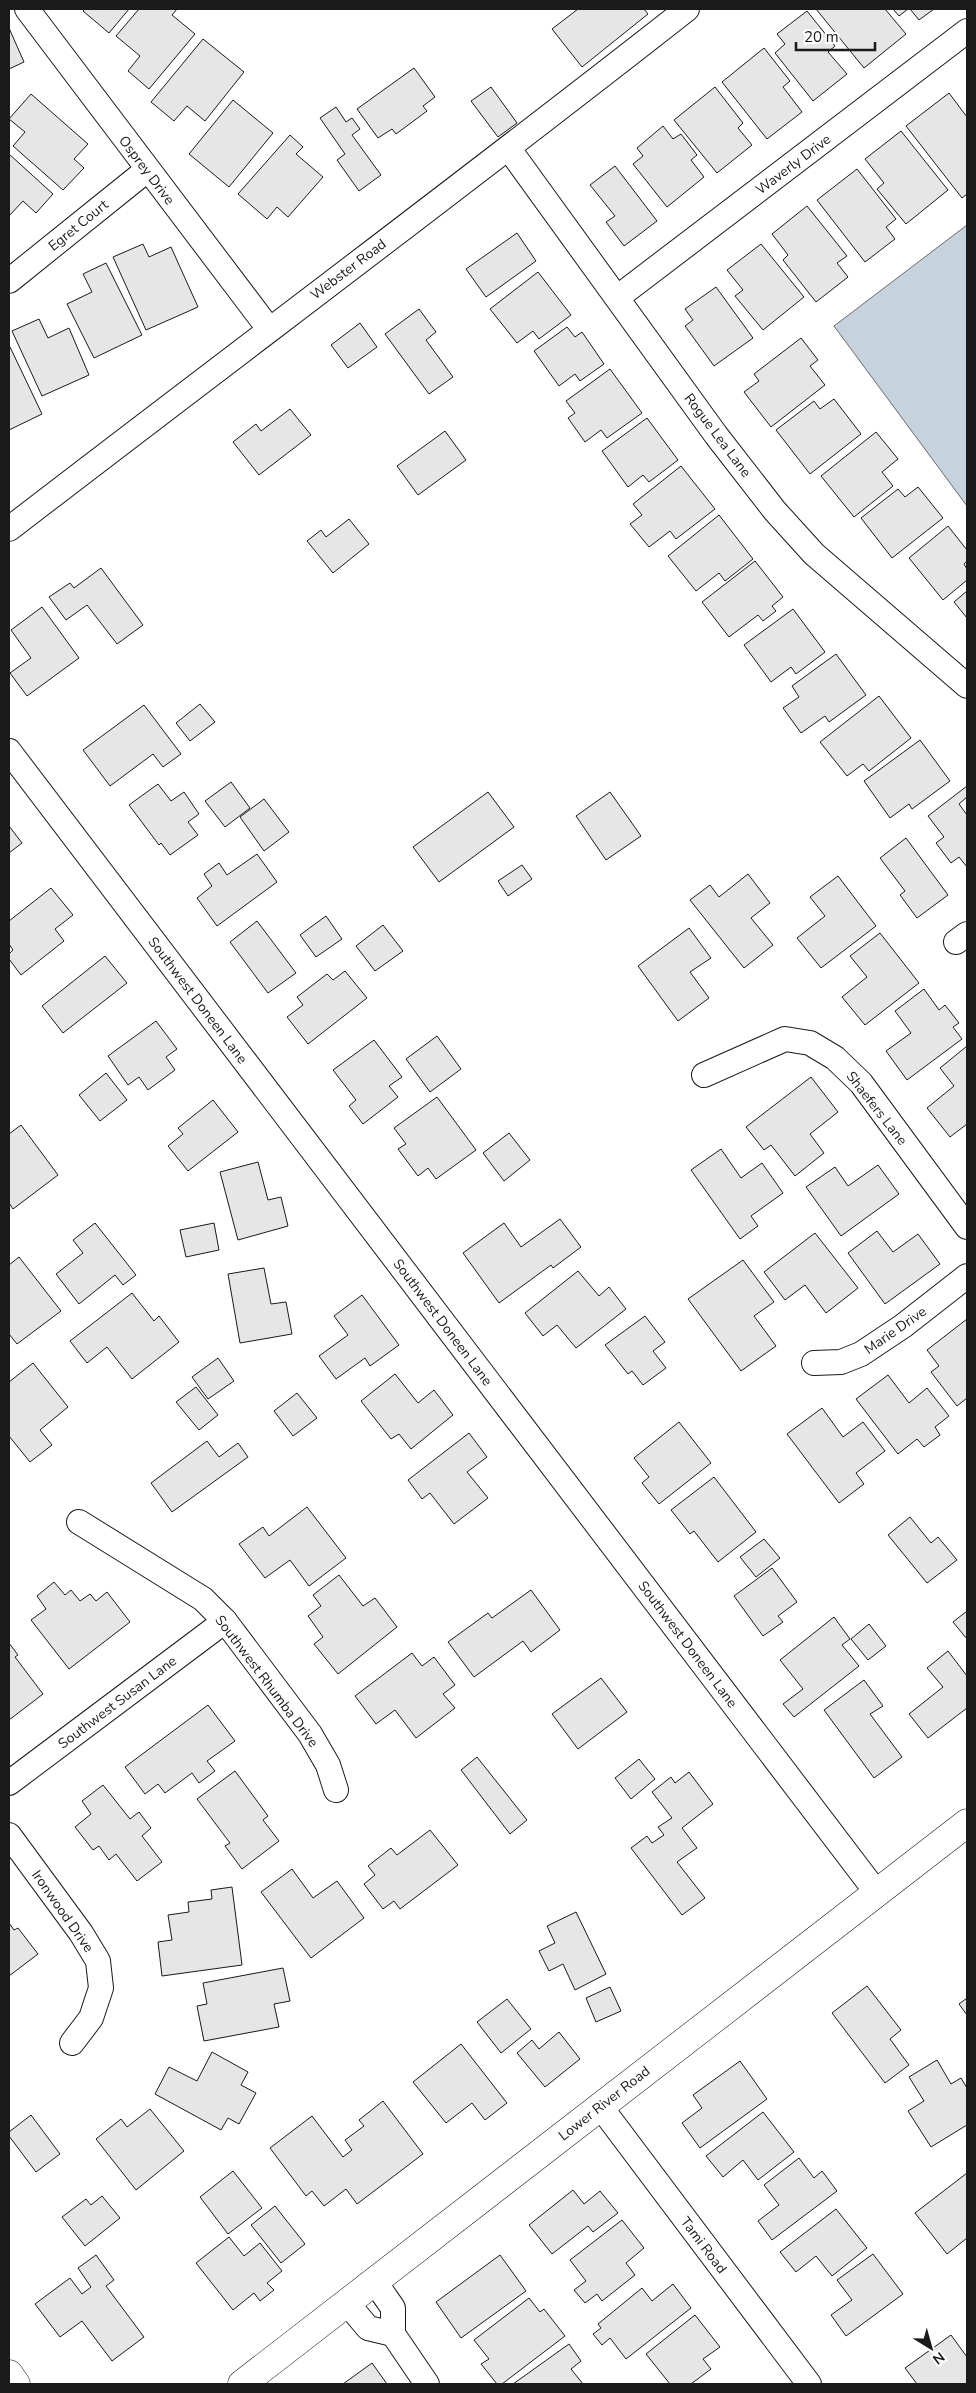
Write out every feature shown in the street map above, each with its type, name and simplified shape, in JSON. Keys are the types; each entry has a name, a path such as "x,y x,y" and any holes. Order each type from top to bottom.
{"street":[{"name":"Osprey Drive","path":"27,9 269,329"},
{"name":"Webster Road","path":"9,529 269,329 509,149 687,9"},
{"name":"Waverly Drive","path":"618,297 967,31"},
{"name":"Rogue Lea Lane","path":"509,149 775,511 814,554 967,686"},
{"name":"Egret Court","path":"9,281 147,170"},
{"name":"Southwest Doneen Lane","path":"9,751 877,1893"},
{"name":"Shaefers Lane","path":"704,1075 785,1039 810,1042 835,1058 861,1083 967,1227"},
{"name":"Marie Drive","path":"814,1363 841,1362 861,1354 903,1326 967,1276"},
{"name":"Southwest Rhumba Drive","path":"79,1522 203,1599 225,1621 310,1734 328,1765 336,1790"},
{"name":"Southwest Susan Lane","path":"9,1783 225,1621"},
{"name":"Lower River Road","path":"242,2384 967,1823"},
{"name":"Ironwood Drive","path":"9,1835 80,1933 98,1962 101,1988 94,2011 72,2044"},
{"name":"Tami Road","path":"600,2106 809,2384"},
{"path":"375,2282 394,2308 393,2334 427,2384"},
{"path":"347,2303 368,2328 393,2334"},
{"path":"9,2374 16,2384"}],"shaded area":[{"path":"967,225 967,506 834,326"}],"building":[{"path":"85,9 129,9 109,33 83,11"},
{"path":"139,9 177,9 172,15 195,34 149,89 128,71 140,56 116,36"},
{"path":"578,9 644,9 648,14 582,67 552,29"},
{"path":"816,9 885,9 906,34 864,68"},
{"path":"893,9 908,9 899,16"},
{"path":"910,9 934,9 919,20"},
{"path":"807,11 835,46 828,52 847,74 813,101 775,53 785,44 777,34"},
{"path":"9,28 24,62 9,69"},
{"path":"203,39 244,72 205,121 187,106 174,121 151,102"},
{"path":"764,48 790,81 783,87 802,112 767,139 722,82"},
{"path":"414,68 435,97 423,106 427,111 396,134 392,129 378,138 357,109"},
{"path":"491,87 517,123 498,137 471,101"},
{"path":"715,87 743,123 738,128 752,145 717,173 674,120"},
{"path":"949,93 967,117 967,194 962,198 906,126"},
{"path":"31,94 88,144 74,159 84,168 63,190 13,146 25,132 9,119"},
{"path":"233,100 273,133 229,187 189,154"},
{"path":"336,107 346,122 352,118 360,129 352,135 381,175 359,191 337,160 345,154 320,118"},
{"path":"663,126 673,139 681,134 697,155 691,160 704,177 667,207 633,164 643,156 637,148"},
{"path":"901,131 948,190 906,224 877,189 884,183 865,159"},
{"path":"290,135 303,147 296,154 323,177 288,217 277,207 267,219 238,194"},
{"path":"9,154 53,194 36,213 23,201 9,216"},
{"path":"615,166 657,221 624,246 606,222 615,216 590,185"},
{"path":"857,169 896,219 886,227 895,239 865,262 817,200"},
{"path":"807,206 847,256 837,263 848,277 816,302 783,260 788,255 772,234"},
{"path":"517,233 536,261 486,297 466,269"},
{"path":"143,244 149,257 171,247 198,307 146,330 113,257"},
{"path":"761,244 804,297 763,330 735,296 743,290 727,270"},
{"path":"106,263 142,335 94,358 67,304 92,292 83,274"},
{"path":"538,272 571,315 539,339 533,331 517,343 490,309"},
{"path":"716,287 753,338 714,366 685,326 693,320 685,309"},
{"path":"419,309 436,332 426,340 453,377 429,394 385,334"},
{"path":"39,319 48,338 69,328 89,375 42,396 12,331"},
{"path":"360,323 377,347 348,368 331,345"},
{"path":"567,327 575,337 582,332 604,364 580,381 575,374 559,386 534,351"},
{"path":"801,338 818,360 810,366 825,385 771,427 744,392 759,381 754,374"},
{"path":"9,348 42,414 9,430"},
{"path":"610,369 642,413 607,438 601,430 585,442 568,418 575,413 566,401"},
{"path":"834,399 861,434 810,474 776,430 814,401 820,409"},
{"path":"290,409 311,435 259,475 233,442 256,424 261,431"},
{"path":"647,418 678,460 649,482 643,475 628,487 602,451"},
{"path":"445,431 466,460 418,495 397,466"},
{"path":"876,432 898,459 882,472 893,486 854,517 821,476"},
{"path":"681,466 715,509 676,539 670,531 649,547 630,524 642,515 633,504"},
{"path":"918,487 943,518 892,558 861,518 898,489 905,497"},
{"path":"719,515 753,559 725,581 719,573 696,591 668,556"},
{"path":"349,519 369,544 333,573 307,541 321,530 326,537"},
{"path":"948,526 967,550 967,561 964,564 967,569 967,580 943,600 909,558"},
{"path":"755,561 783,597 772,606 776,611 763,621 758,615 729,637 702,602"},
{"path":"101,568 143,625 117,644 87,605 66,620 49,597 70,583 74,588"},
{"path":"967,591 967,618 954,602"},
{"path":"42,607 79,658 27,696 10,673 31,658 11,630"},
{"path":"793,609 825,652 796,674 791,667 771,682 744,645"},
{"path":"836,654 866,695 829,722 825,716 801,733 783,708 799,697 792,686"},
{"path":"879,696 911,738 869,771 863,764 847,776 820,742"},
{"path":"200,704 215,722 190,741 176,723"},
{"path":"144,705 181,754 163,767 153,754 110,786 83,750"},
{"path":"920,740 950,781 912,809 909,804 890,818 864,781"},
{"path":"231,782 250,808 225,827 205,801"},
{"path":"158,784 171,801 184,792 199,814 188,822 198,835 170,855 161,843 159,845 129,805"},
{"path":"967,786 967,797 959,804 967,815 967,867 959,857 951,863 936,843 944,837 928,816"},
{"path":"488,792 514,827 439,882 413,847"},
{"path":"610,792 641,836 606,860 576,816"},
{"path":"264,799 289,832 264,851 240,817"},
{"path":"9,826 22,843 9,853"},
{"path":"906,838 948,895 917,918 900,895 905,891 880,858"},
{"path":"257,854 277,882 217,926 197,898 212,886 204,874 219,863 227,875"},
{"path":"522,865 532,879 508,896 498,881"},
{"path":"748,874 770,903 751,918 773,945 744,968 690,900 710,885 719,897"},
{"path":"838,876 876,926 821,968 797,938 825,916 810,897"},
{"path":"51,888 73,915 55,929 64,941 21,975 9,959 9,954 13,950 9,944 9,921"},
{"path":"326,916 342,939 316,957 300,935"},
{"path":"257,921 296,973 268,993 230,942"},
{"path":"383,925 403,951 375,971 356,946"},
{"path":"689,928 711,958 690,972 709,998 678,1021 638,966"},
{"path":"880,933 919,983 865,1025 842,997 867,977 850,956"},
{"path":"105,956 127,983 63,1033 42,1006"},
{"path":"345,971 367,998 308,1044 287,1017 303,1005 297,997 327,974 333,980"},
{"path":"924,989 939,1010 945,1005 959,1023 953,1027 962,1039 907,1080 886,1051 911,1033 895,1011"},
{"path":"156,1021 177,1049 166,1057 175,1070 148,1090 139,1077 128,1085 108,1056"},
{"path":"437,1036 461,1069 430,1092 406,1059"},
{"path":"374,1040 402,1077 389,1086 398,1097 363,1124 349,1106 356,1100 333,1070"},
{"path":"967,1046 967,1124 950,1137 927,1108 954,1086 940,1068"},
{"path":"106,1073 127,1100 100,1121 79,1095"},
{"path":"811,1077 838,1112 810,1134 824,1153 795,1176 771,1145 764,1150 746,1127"},
{"path":"437,1097 476,1150 436,1179 428,1168 418,1176 398,1149 406,1144 394,1128"},
{"path":"213,1100 238,1132 188,1171 168,1146 183,1134 178,1128"},
{"path":"21,1125 58,1175 13,1209 9,1203 9,1134"},
{"path":"509,1133 530,1160 504,1181 483,1153"},
{"path":"721,1149 741,1178 762,1163 783,1193 751,1216 758,1226 740,1239 691,1170"},
{"path":"258,1162 268,1200 281,1197 288,1226 238,1240 220,1172"},
{"path":"878,1165 899,1194 841,1236 806,1187 835,1167 848,1186"},
{"path":"560,1219 581,1247 553,1268 551,1265 499,1303 463,1253 504,1223 521,1247"},
{"path":"95,1223 136,1275 123,1285 115,1275 79,1304 56,1274 83,1253 73,1240"},
{"path":"214,1223 219,1250 186,1257 180,1230"},
{"path":"877,1231 893,1252 918,1234 940,1264 885,1304 848,1253"},
{"path":"815,1233 858,1288 826,1313 805,1285 785,1300 764,1272"},
{"path":"19,1257 61,1311 17,1344 9,1334 9,1265"},
{"path":"743,1260 774,1302 754,1316 776,1346 741,1371 688,1299"},
{"path":"264,1268 271,1304 286,1302 292,1334 240,1343 228,1274"},
{"path":"578,1271 599,1296 609,1287 626,1309 576,1348 557,1325 543,1336 525,1313"},
{"path":"132,1293 154,1321 159,1316 179,1342 132,1379 107,1347 87,1363 70,1341"},
{"path":"362,1295 399,1345 370,1366 365,1358 336,1379 319,1356 348,1335 334,1316"},
{"path":"645,1316 665,1342 653,1351 666,1368 643,1385 632,1371 628,1374 605,1345"},
{"path":"967,1319 967,1398 957,1406 931,1372 939,1366 927,1350"},
{"path":"218,1358 234,1381 208,1399 192,1377"},
{"path":"33,1363 68,1407 40,1430 52,1445 30,1462 9,1436 9,1382"},
{"path":"395,1374 418,1403 434,1390 453,1415 411,1449 399,1434 391,1439 361,1401"},
{"path":"888,1375 909,1403 927,1388 949,1416 935,1427 940,1435 924,1447 917,1439 898,1454 856,1399"},
{"path":"196,1387 218,1415 199,1430 176,1402"},
{"path":"297,1393 317,1418 293,1436 274,1411"},
{"path":"822,1408 843,1437 863,1422 885,1451 856,1473 864,1484 839,1503 787,1434"},
{"path":"679,1422 711,1463 659,1504 642,1483 649,1477 634,1458"},
{"path":"469,1433 487,1457 467,1472 488,1498 454,1524 430,1493 422,1499 408,1480"},
{"path":"207,1441 219,1457 238,1443 248,1457 172,1512 151,1483"},
{"path":"714,1477 756,1532 718,1562 694,1531 690,1534 671,1510"},
{"path":"307,1507 346,1558 309,1586 290,1560 265,1578 239,1544 263,1527 269,1536"},
{"path":"910,1517 931,1543 938,1537 957,1560 927,1583 888,1535"},
{"path":"764,1539 780,1558 756,1577 740,1557"},
{"path":"772,1568 797,1602 778,1616 783,1622 763,1636 734,1596"},
{"path":"339,1575 363,1606 375,1598 397,1627 338,1674 314,1644 323,1637 308,1616 321,1606 313,1595"},
{"path":"54,1582 65,1595 71,1590 80,1601 90,1594 96,1601 107,1592 130,1622 69,1669 31,1620 46,1609 37,1596"},
{"path":"531,1590 560,1630 531,1652 523,1641 474,1677 448,1642 488,1613 492,1618"},
{"path":"967,1611 967,1639 953,1622"},
{"path":"834,1617 850,1639 842,1645 859,1666 794,1717 783,1704 803,1689 780,1660"},
{"path":"869,1624 886,1646 868,1660 851,1639"},
{"path":"9,1643 18,1655 15,1657 43,1694 9,1720"},
{"path":"948,1651 967,1676 967,1708 928,1738 909,1714 943,1687 927,1668"},
{"path":"412,1653 422,1666 434,1657 455,1685 443,1694 455,1708 416,1738 395,1710 376,1724 355,1696"},
{"path":"601,1678 627,1712 578,1749 552,1714"},
{"path":"864,1680 883,1706 870,1714 902,1757 874,1778 824,1710"},
{"path":"208,1705 235,1741 207,1761 215,1771 199,1783 192,1773 165,1793 158,1784 145,1794 125,1767"},
{"path":"477,1757 527,1820 510,1834 461,1770"},
{"path":"639,1759 655,1779 631,1799 615,1778"},
{"path":"235,1771 268,1816 263,1820 279,1841 242,1869 225,1846 230,1843 197,1799"},
{"path":"689,1772 713,1804 682,1828 697,1848 677,1862 705,1898 682,1915 631,1848 647,1836 652,1843 664,1835 658,1827 672,1818 652,1792 671,1777 675,1783"},
{"path":"103,1785 130,1819 139,1812 151,1828 142,1836 162,1862 137,1881 116,1854 109,1860 99,1846 93,1850 75,1827 91,1814 82,1801"},
{"path":"430,1830 458,1865 400,1909 394,1901 383,1909 364,1884 375,1875 368,1866 391,1848 397,1855"},
{"path":"292,1869 313,1898 337,1881 364,1918 311,1958 261,1892"},
{"path":"232,1887 242,1965 162,1976 158,1942 172,1940 168,1915 189,1912 188,1902 212,1899 211,1890"},
{"path":"576,1912 606,1974 575,1990 563,1964 549,1971 539,1951 555,1943 547,1926"},
{"path":"9,1923 14,1930 18,1928 38,1954 9,1976"},
{"path":"283,1968 290,2001 274,2004 279,2027 204,2041 197,2006 207,2004 203,1983"},
{"path":"867,1986 901,2030 890,2039 909,2065 885,2083 832,2013"},
{"path":"610,1987 621,2011 596,2022 586,1998"},
{"path":"967,1998 967,2015 959,2004"},
{"path":"507,1999 531,2029 501,2053 477,2022"},
{"path":"559,2032 580,2059 545,2087 517,2053 532,2040 539,2049"},
{"path":"461,2044 507,2103 485,2120 472,2103 446,2123 413,2082"},
{"path":"212,2052 248,2072 241,2085 256,2093 239,2124 228,2118 221,2130 155,2094 169,2067 197,2081"},
{"path":"937,2060 951,2084 961,2078 967,2088 967,2125 931,2147 908,2111 924,2101 909,2077"},
{"path":"740,2061 767,2099 700,2148 682,2123 702,2108 693,2095"},
{"path":"383,2101 423,2154 357,2204 346,2189 324,2206 312,2191 306,2196 270,2148 312,2116 343,2157 352,2150 345,2140 364,2126 359,2120"},
{"path":"150,2109 184,2151 136,2190 96,2139 121,2119 127,2127"},
{"path":"763,2112 794,2152 758,2180 743,2160 723,2177 706,2156"},
{"path":"31,2115 60,2154 36,2172 9,2136 9,2132"},
{"path":"799,2158 814,2178 822,2171 837,2191 772,2240 758,2221 779,2205 764,2185"},
{"path":"233,2171 262,2208 228,2234 200,2197"},
{"path":"967,2173 967,2238 947,2254 915,2213"},
{"path":"573,2190 584,2204 600,2191 618,2213 593,2232 588,2226 552,2254 529,2225"},
{"path":"102,2196 120,2218 85,2246 62,2217 86,2199 91,2205"},
{"path":"275,2206 305,2244 281,2263 251,2225"},
{"path":"836,2209 867,2248 832,2276 816,2256 796,2272 780,2252"},
{"path":"622,2220 644,2248 626,2263 635,2275 602,2301 597,2294 585,2303 574,2290 586,2281 570,2260"},
{"path":"229,2237 244,2256 260,2243 282,2271 267,2283 274,2290 260,2301 254,2293 233,2310 196,2263"},
{"path":"873,2254 903,2294 846,2336 831,2315 852,2300 837,2280"},
{"path":"96,2255 114,2280 106,2286 144,2337 112,2361 82,2321 60,2337 35,2304 70,2278 82,2294 91,2287 78,2268"},
{"path":"500,2255 526,2291 461,2338 436,2302"},
{"path":"673,2284 691,2308 626,2359 610,2338 602,2345 593,2334 601,2328 598,2324 642,2288 652,2301"},
{"path":"529,2298 540,2312 544,2309 565,2336 502,2384 497,2384 481,2364 489,2359 474,2340"},
{"path":"695,2315 720,2347 703,2359 711,2369 691,2384 670,2384 646,2354"},
{"path":"951,2335 967,2357 967,2384 917,2384 905,2368"},
{"path":"569,2344 581,2361 571,2369 583,2384 513,2384"},
{"path":"372,2363 387,2384 343,2384"}]}
